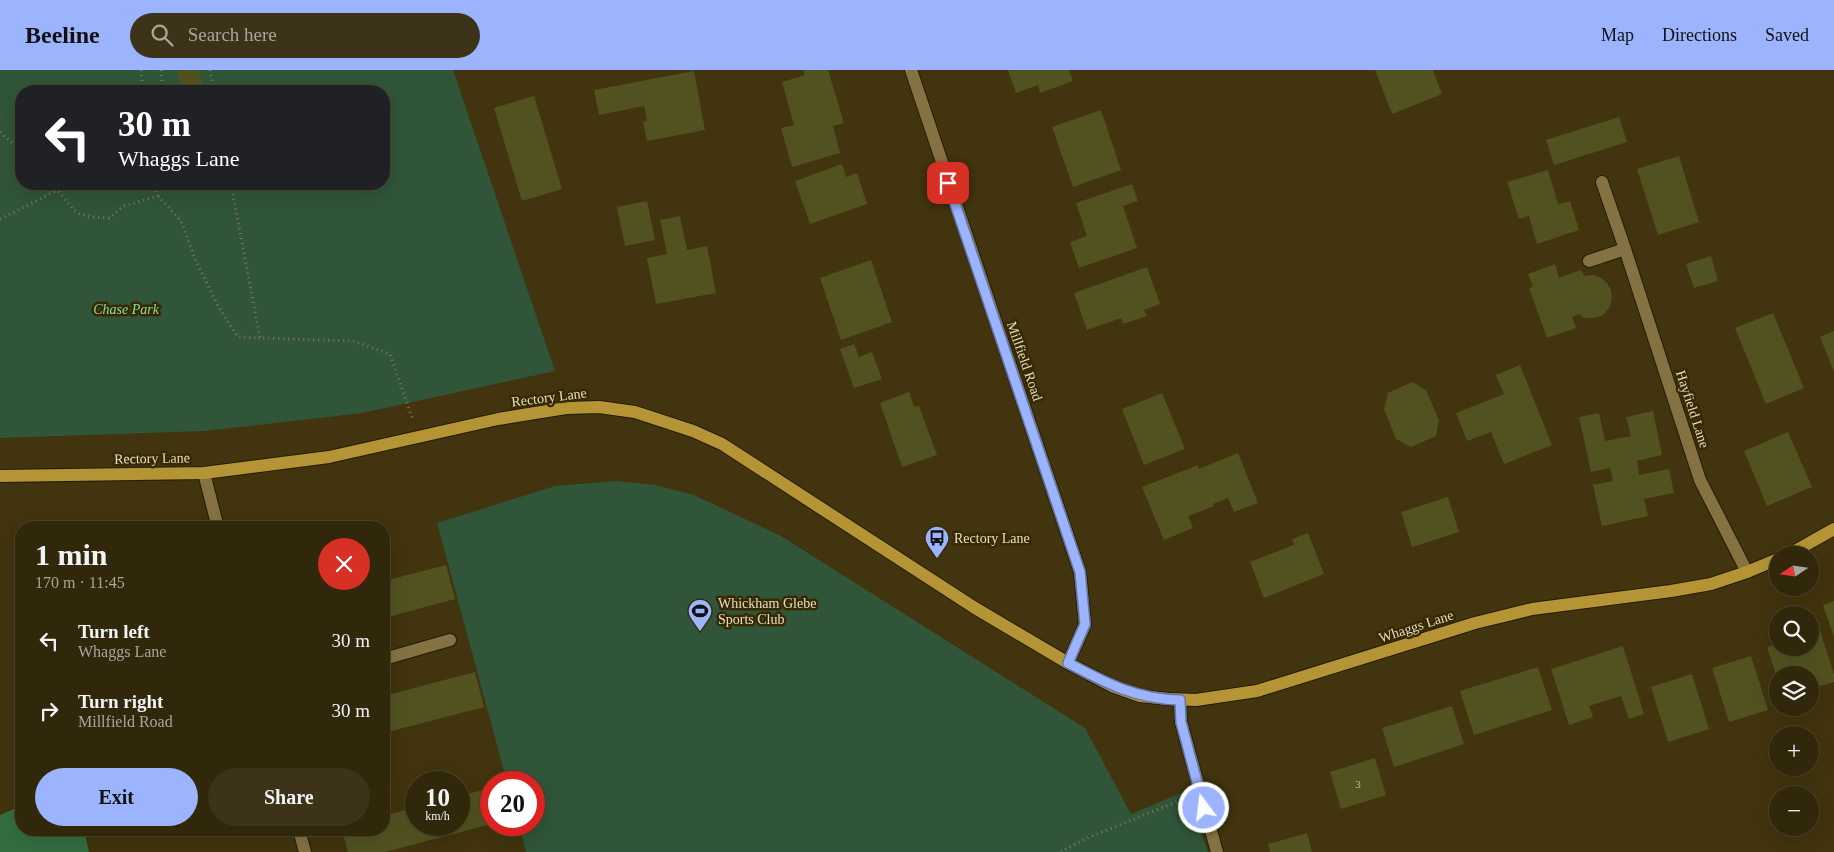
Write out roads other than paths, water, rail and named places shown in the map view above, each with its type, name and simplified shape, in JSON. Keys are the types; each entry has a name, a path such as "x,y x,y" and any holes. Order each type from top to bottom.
{"main road":[{"name":"Rectory Lane","path":"0,476 204,473 329,457 531,412 599,406 635,412 665,421 722,444 975,608 1068,663"},
{"path":"1805,546 1834,530"},
{"name":"Whaggs Lane","path":"1068,663 1112,686 1140,696 1180,700 1225,697 1258,692 1475,623 1532,609 1711,584 1769,563"}],"street":[{"name":"Millfield Road","path":"911,70 1080,572 1085,624 1068,663"},
{"name":"Hayfield Lane","path":"1602,182 1700,480 1747,572"},
{"path":"1589,261 1625,249"},
{"path":"204,473 216,521"},
{"path":"390,657 450,640"},
{"path":"1180,700 1181,722 1217,852"},
{"path":"302,836 306,852"}],"place":[{"name":"Rectory Lane","path":"937,559"},
{"name":"Whickham Glebe Sports Club","path":"700,632"}],"park label":[{"name":"Chase Park","path":"126,309"}]}
